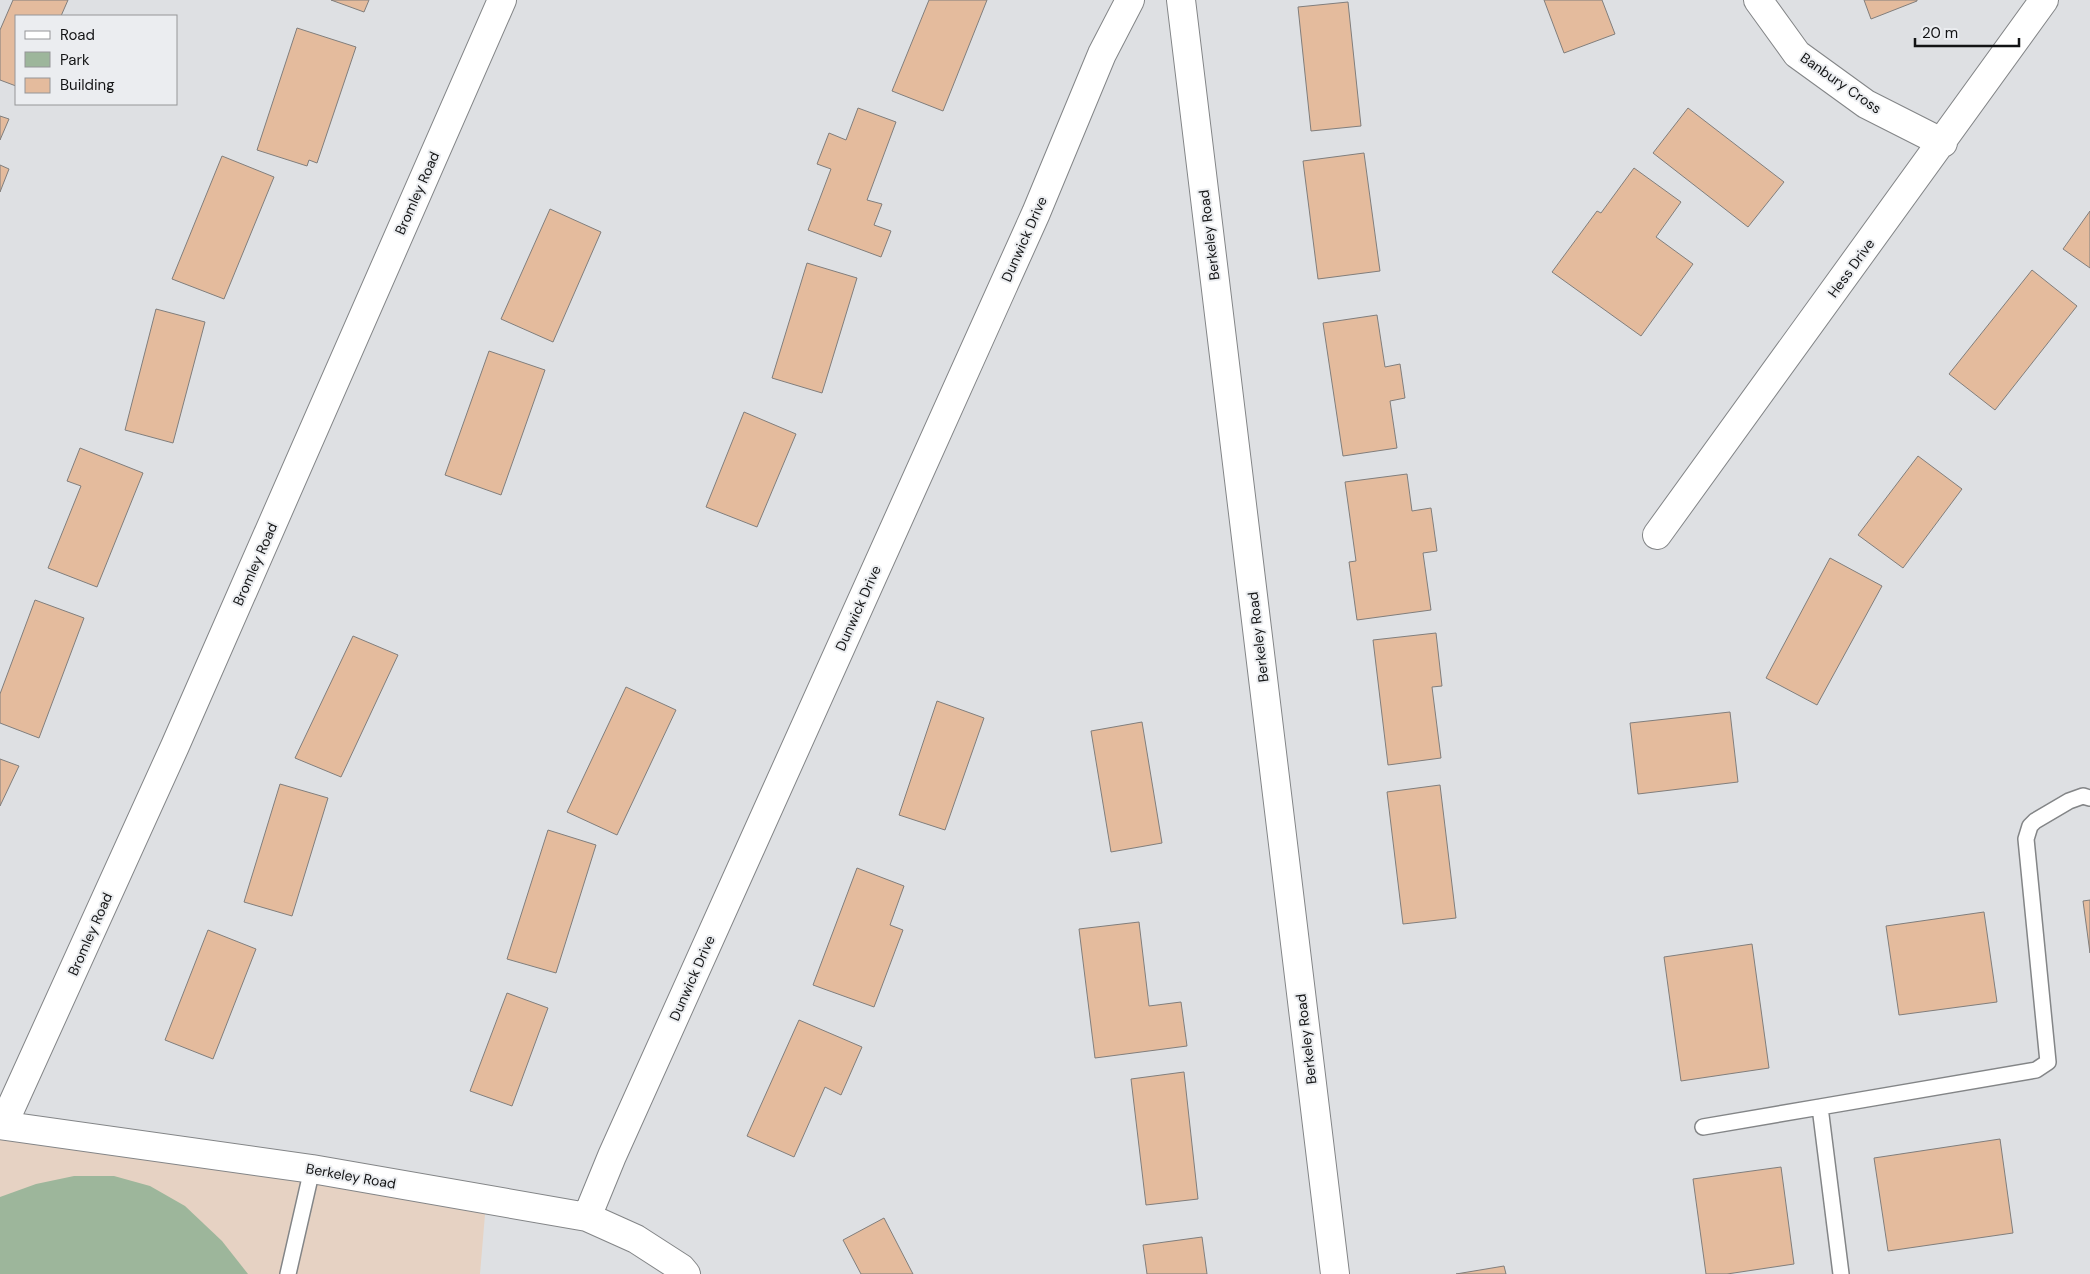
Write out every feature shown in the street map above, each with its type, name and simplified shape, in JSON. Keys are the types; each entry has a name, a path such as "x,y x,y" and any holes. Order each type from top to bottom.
{"street":[{"name":"Bromley Road","path":"1,1125 175,746 502,0"},
{"name":"Dunwick Drive","path":"587,1217 616,1147 1036,213 1102,54 1130,0"},
{"name":"Berkeley Road","path":"1181,0 1335,1274"},
{"name":"Banbury Cross","path":"1758,0 1797,54 1866,104 1943,143"},
{"name":"Hess Drive","path":"1657,535 1943,143 2044,0"},
{"name":"Berkeley Road","path":"1,1125 312,1169 587,1217 636,1239 681,1268 686,1274"}],"lane":[{"path":"1703,1127 2036,1070 2048,1062 2026,839 2030,826 2035,821 2068,801 2083,796 2090,798"},
{"path":"1820,1107 1841,1274"},
{"path":"288,1274 312,1169"}],"shaded area":[{"path":"0,1111 486,1203 480,1274 0,1274"}],"green space":[{"path":"74,1176 114,1176 150,1186 185,1206 222,1241 248,1274 0,1274 0,1197 36,1184"}],"building":[{"path":"13,0 68,0 61,15 15,15 15,86 0,80 0,30"},
{"path":"331,0 369,0 364,12"},
{"path":"929,0 987,0 943,111 892,91"},
{"path":"1544,0 1602,0 1615,34 1564,53"},
{"path":"1864,0 1917,0 1917,1 1871,19"},
{"path":"1348,2 1361,126 1311,131 1298,7"},
{"path":"297,28 356,47 317,163 309,160 307,166 257,150"},
{"path":"858,108 896,122 867,200 882,204 874,225 891,231 881,257 808,230 831,169 817,164 829,133 846,140"},
{"path":"1688,108 1784,182 1748,227 1653,153"},
{"path":"0,116 9,119 0,140"},
{"path":"1364,153 1380,271 1318,279 1303,161"},
{"path":"222,156 274,177 224,299 172,279"},
{"path":"0,165 9,169 0,192"},
{"path":"1634,168 1681,202 1656,237 1693,264 1641,336 1552,272 1597,211 1601,213"},
{"path":"550,209 601,232 553,342 501,319"},
{"path":"2090,211 2090,268 2063,249"},
{"path":"807,263 857,278 822,393 772,378"},
{"path":"2032,270 2077,306 1995,410 1949,374"},
{"path":"156,309 205,322 173,443 125,430"},
{"path":"1377,315 1385,367 1400,364 1405,398 1390,401 1397,448 1343,456 1323,323"},
{"path":"489,351 545,370 501,495 445,475"},
{"path":"744,412 796,434 757,527 706,507"},
{"path":"80,448 143,473 97,587 48,568 81,486 67,481"},
{"path":"1918,456 1962,489 1903,568 1858,535"},
{"path":"1407,474 1412,511 1431,508 1437,551 1423,553 1431,610 1357,620 1349,562 1356,561 1345,482"},
{"path":"1830,558 1882,586 1817,705 1766,678"},
{"path":"35,600 84,618 39,738 0,723 0,694"},
{"path":"1436,633 1442,686 1432,687 1441,758 1388,765 1373,640"},
{"path":"353,636 398,655 341,777 295,758"},
{"path":"626,687 676,710 617,835 567,812"},
{"path":"937,701 984,718 945,830 899,815"},
{"path":"1730,712 1738,782 1638,794 1630,723"},
{"path":"1142,722 1162,843 1111,852 1091,731"},
{"path":"0,759 19,766 0,806"},
{"path":"280,784 328,798 292,916 244,902"},
{"path":"1440,785 1456,918 1403,924 1387,792"},
{"path":"548,830 596,845 556,973 507,959"},
{"path":"857,868 904,886 890,925 903,930 874,1007 813,985"},
{"path":"2090,900 2090,953 2083,901"},
{"path":"1984,912 1997,1002 1899,1015 1886,926"},
{"path":"1139,922 1149,1006 1181,1002 1187,1046 1095,1058 1079,929"},
{"path":"208,930 256,949 213,1059 165,1040"},
{"path":"1752,944 1769,1068 1681,1081 1664,957"},
{"path":"507,993 548,1008 512,1106 470,1091"},
{"path":"799,1020 862,1047 841,1095 825,1087 794,1157 747,1136"},
{"path":"1184,1072 1198,1199 1146,1205 1131,1079"},
{"path":"2000,1139 2013,1233 1888,1251 1874,1158"},
{"path":"1781,1167 1794,1264 1727,1274 1706,1274 1693,1179"},
{"path":"884,1218 913,1274 861,1274 843,1240"},
{"path":"1202,1237 1207,1274 1147,1274 1143,1245"},
{"path":"1504,1266 1506,1274 1456,1274"}]}
